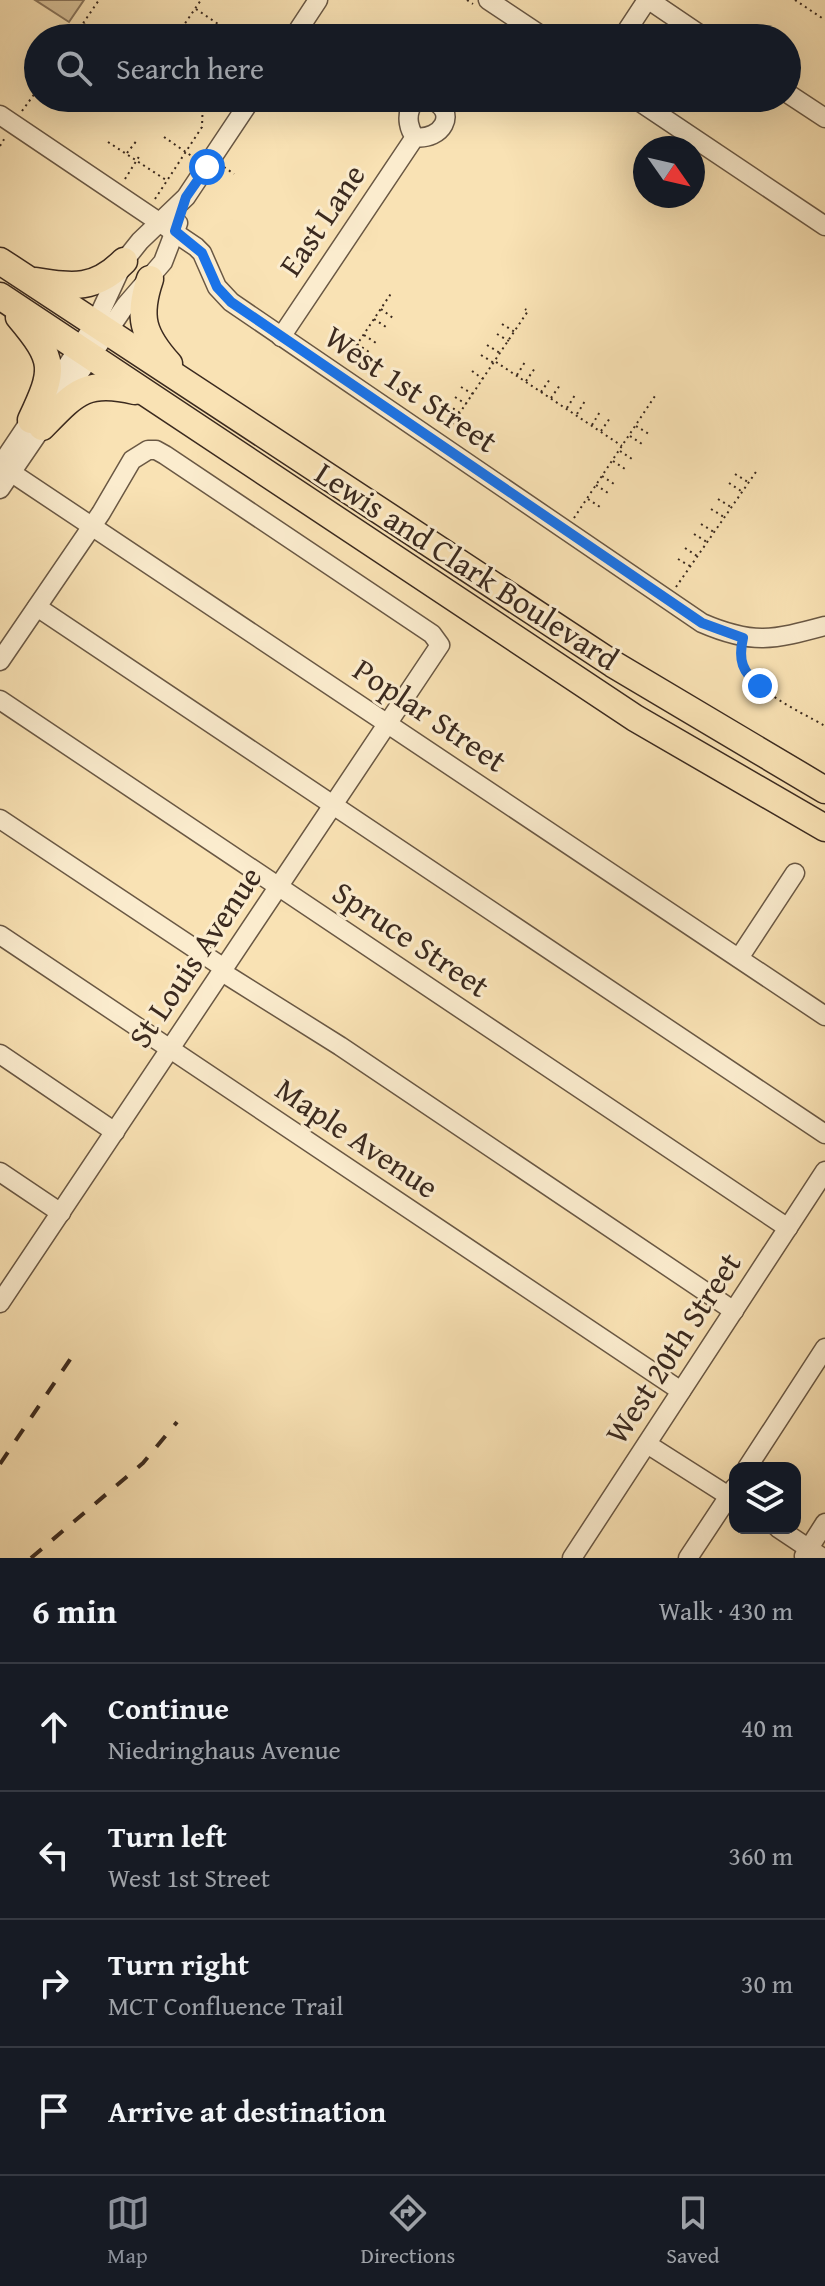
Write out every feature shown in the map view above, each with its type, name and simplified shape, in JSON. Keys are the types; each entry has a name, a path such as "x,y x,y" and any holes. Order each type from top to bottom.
{"highway":[{"name":"Lewis and Clark Boulevard","path":"0,261 613,664 825,790"},
{"path":"29,280 67,286 89,285 109,276 124,261"},
{"path":"150,279 143,307 147,334 187,385"},
{"path":"0,296 35,336 48,361 47,385 37,424"},
{"name":"Lewis and Clark Boulevard","path":"0,296 635,718 825,828"},
{"path":"37,424 87,389 114,386 143,393"}],"street":[{"path":"302,24 318,0"},
{"path":"488,0 524,24"},
{"path":"632,24 648,0 684,24"},
{"path":"801,102 825,118"},
{"path":"101,328 124,261 140,241 186,197 243,112"},
{"path":"655,112 825,226"},
{"name":"West 1st Street","path":"0,115 161,222 202,253 217,287 231,302 702,623 743,638 780,637 825,626"},
{"name":"East Lane","path":"281,337 415,137"},
{"path":"0,489 3,468 37,424 101,328 125,306 163,262 161,222"},
{"name":"St Louis Avenue","path":"2,1297 440,645 432,634 156,450 144,451 132,460 92,526"},
{"name":"Poplar Street","path":"3,468 825,1016"},
{"path":"0,661 92,526"},
{"path":"37,607 825,1134"},
{"name":"Spruce Street","path":"0,700 788,1228"},
{"path":"0,819 734,1311"},
{"path":"739,958 795,873"},
{"name":"Maple Avenue","path":"0,935 681,1391"},
{"path":"0,1054 115,1132"},
{"name":"West 20th Street","path":"572,1558 825,1171"},
{"path":"0,1172 61,1213"},
{"path":"751,1462 825,1348"},
{"path":"647,1444 729,1492"},
{"path":"688,1558 729,1500"},
{"path":"785,1534 811,1555 825,1523"}],"path":[{"path":"83,23 99,0"},
{"path":"184,24 201,0"},
{"path":"795,0 825,20"},
{"path":"806,7 810,0"},
{"path":"195,8 218,24"},
{"path":"161,222 166,180 202,127 203,112"},
{"path":"164,137 207,167"},
{"path":"127,153 138,139"},
{"path":"108,142 166,180"},
{"path":"122,183 140,155"},
{"path":"343,366 392,292"},
{"path":"380,309 393,318"},
{"path":"445,435 515,332 528,311 525,309"},
{"path":"374,319 386,327"},
{"path":"502,324 515,332"},
{"path":"497,334 509,341"},
{"path":"364,335 376,343"},
{"path":"357,344 369,352"},
{"path":"487,345 500,353"},
{"path":"481,355 622,446"},
{"path":"516,376 525,362"},
{"path":"525,382 535,368"},
{"path":"472,371 483,379"},
{"path":"541,393 550,379"},
{"path":"550,399 560,385"},
{"path":"461,387 473,394"},
{"path":"566,409 575,395"},
{"path":"573,520 655,396"},
{"path":"455,397 466,404"},
{"path":"576,415 585,401"},
{"path":"448,405 460,413"},
{"path":"592,426 601,410"},
{"path":"601,432 610,418"},
{"path":"635,425 649,434"},
{"path":"629,435 642,444"},
{"path":"619,451 632,459"},
{"path":"612,460 625,469"},
{"path":"675,588 758,469"},
{"path":"735,474 748,482"},
{"path":"602,476 614,484"},
{"path":"729,483 742,492"},
{"path":"596,485 608,493"},
{"path":"587,498 600,507"},
{"path":"718,499 731,507"},
{"path":"711,509 724,517"},
{"path":"701,524 714,532"},
{"path":"694,534 707,542"},
{"path":"685,548 697,556"},
{"path":"678,559 690,566"},
{"path":"743,638 740,660 746,674 825,726"}],"shaded area":[{"path":"35,0 84,0 69,22"}],"railway":[{"path":"0,1464 71,1358"},
{"path":"31,1558 143,1463 177,1422"}],"route":[{"path":"207,167 186,197 175,231 202,253 217,287 231,302 702,623 743,638 740,651 742,667 760,686"}]}
